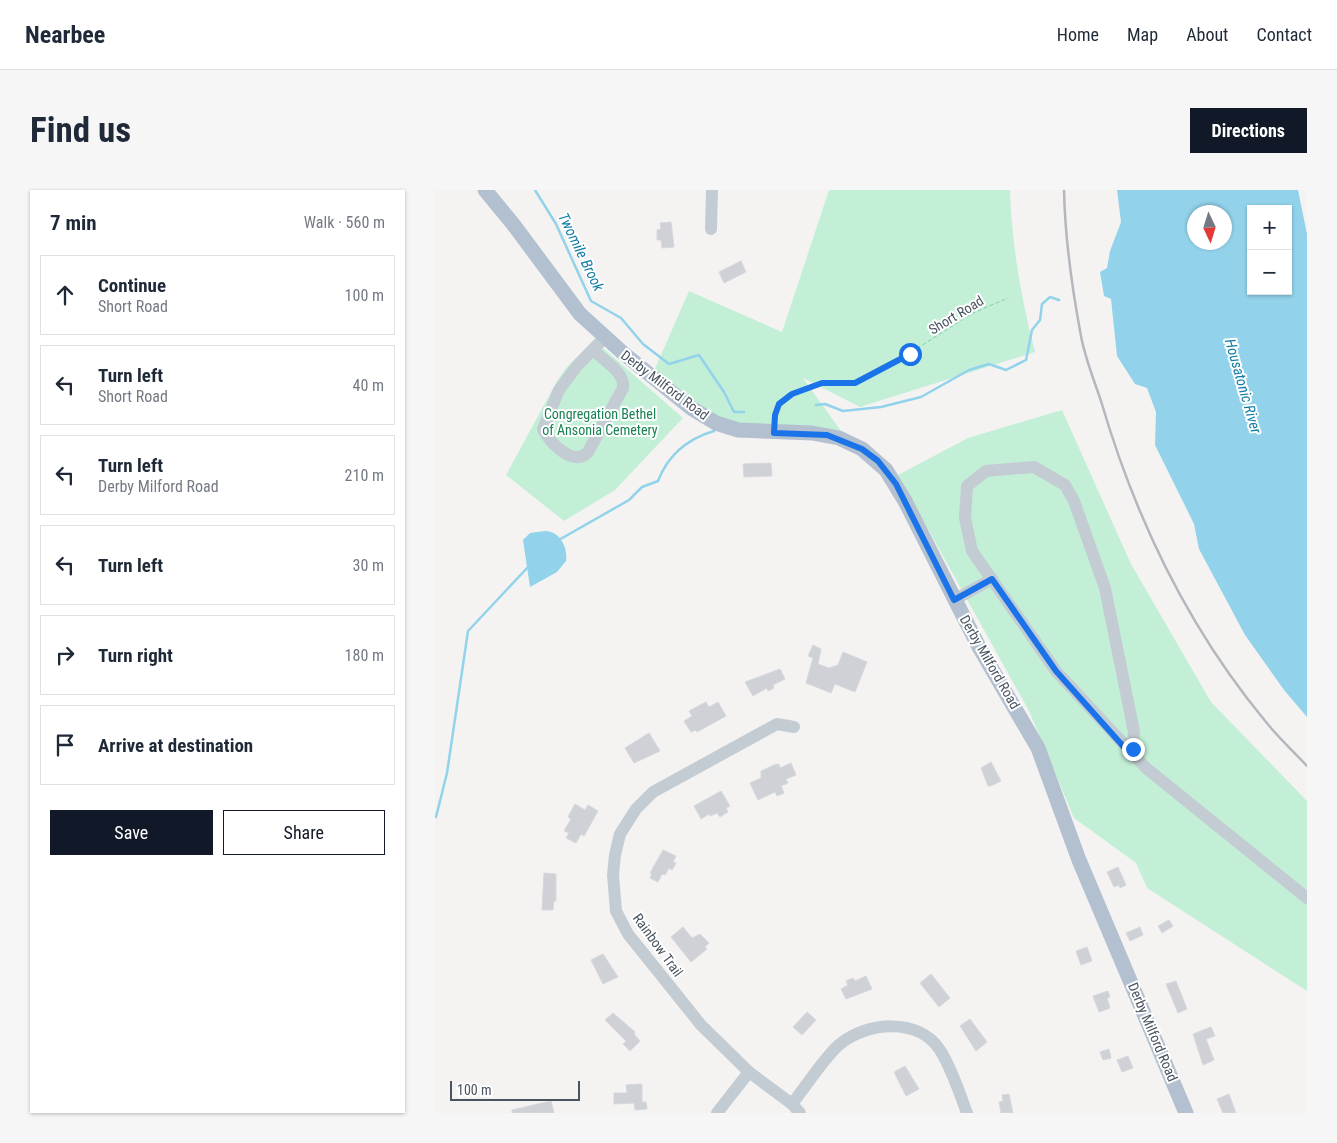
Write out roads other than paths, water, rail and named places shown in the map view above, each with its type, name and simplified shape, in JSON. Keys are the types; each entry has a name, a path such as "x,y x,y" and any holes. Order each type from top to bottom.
{"main road":[{"name":"Derby Milford Road","path":"485,190 513,224 568,300 605,337 705,417 733,429 827,435 862,449 878,461 896,484 954,600 1038,748 1083,869 1186,1113"}],"street":[{"path":"711,229 712,190"},
{"path":"594,350 621,374 624,380 623,388 589,452 584,457 577,458 568,455 547,438 543,429 559,390 577,366 605,337"},
{"path":"1131,755 1133,732 1105,588 1074,500 1065,485 1034,467 986,471 967,486 965,518 972,551 1056,671 1131,755 1307,898"},
{"path":"954,600 992,579"},
{"name":"Rainbow Trail","path":"794,726 777,724 653,792 636,809 621,834 615,856 613,875 616,911 628,934 701,1025 749,1072 796,1109"},
{"path":"796,1109 839,1045 866,1030 894,1026 926,1037 939,1048 967,1113"},
{"path":"717,1113 749,1072"}],"water":[{"name":"Housatonic River","path":"1117,190 1298,190 1307,234 1307,717 1284,690 1245,635 1199,549 1194,524 1155,445 1156,412 1147,388 1135,384 1117,356 1111,299 1104,296 1100,272 1107,268 1110,251 1121,222"},
{"path":"545,531 555,534 562,541 566,551 566,561 557,572 530,587 523,540 530,533"}],"waterway":[{"name":"Twomile Brook","path":"535,190 556,224 591,301 621,318 643,344 669,364 699,355 724,392 734,412 744,412"},
{"name":"Twomile Brook","path":"816,405 825,404 843,411 881,407 921,397 969,370 989,364 1006,370 1026,360 1032,330 1040,320 1042,304 1050,297 1059,300"},
{"path":"557,541 629,500 642,487 658,481 667,463 680,449 687,443 714,431"},
{"path":"436,817 447,773 468,631 529,566"}],"railway":[{"path":"1064,190 1069,263 1083,344 1087,361 1130,487 1167,570 1188,610 1212,648 1266,722 1307,766"}],"park label":[{"name":"Congregation Bethel of Ansonia Cemetery","path":"600,422"}]}
